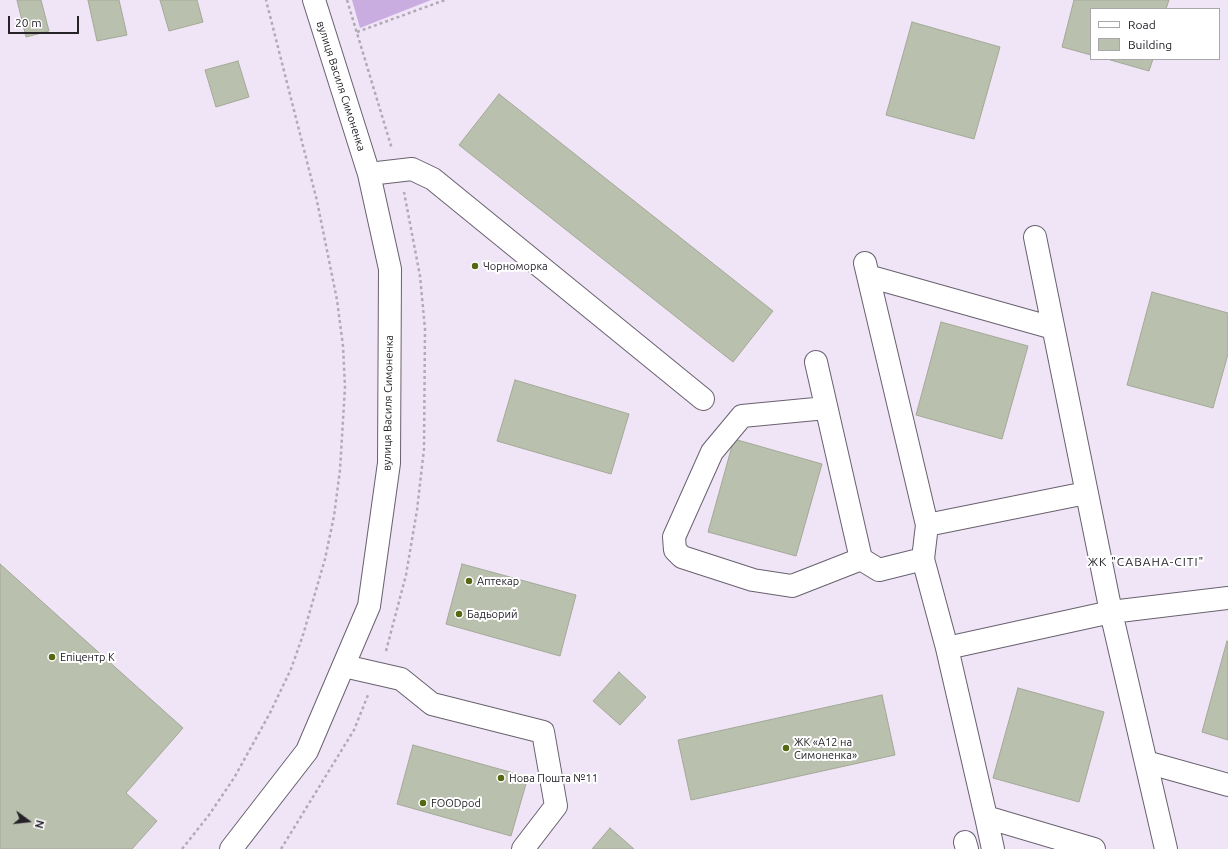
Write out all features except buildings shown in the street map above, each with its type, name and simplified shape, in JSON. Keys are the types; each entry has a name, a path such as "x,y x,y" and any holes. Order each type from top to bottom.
{"street":[{"name":"вулиця Василя Симоненка","path":"231,849 307,751 369,606 389,463 390,269 369,174 314,0"},
{"path":"369,174 412,169 433,178 703,399"},
{"path":"1035,237 1110,612 1166,849"},
{"path":"993,849 947,648 923,559 927,525 866,270 1053,328"},
{"path":"816,362 861,559 878,570 923,559"},
{"path":"826,408 742,416 712,452 674,537 675,550 682,557 753,580 792,586 861,559"},
{"path":"927,525 1086,494"},
{"path":"947,648 1110,612 1228,598"},
{"path":"344,666 401,679 432,704 543,732 556,806 523,849"},
{"path":"1146,762 1228,785"},
{"path":"986,817 1094,849"}],"path":[{"path":"182,849 209,815 234,778 267,720 291,669 303,635 325,559 334,516 340,470 345,387 343,346 337,300 317,201 266,0"},
{"path":"347,0 399,171"},
{"path":"357,32 445,0"}],"shaded area":[{"path":"352,0 431,0 360,28"}],"place":[{"name":"Чорноморка","path":"475,266"},
{"name":"Аптекар","path":"469,581"},
{"name":"Бадьорий","path":"459,614"},
{"name":"Епіцентр К","path":"52,657"},
{"name":"ЖК «А12 на Симоненка»","path":"786,748"},
{"name":"Нова Пошта №11","path":"501,778"},
{"name":"FOODpod","path":"423,803"}],"district":[{"name":"ЖК \"САВАНА-СІТІ\"","path":"1146,562"}]}
